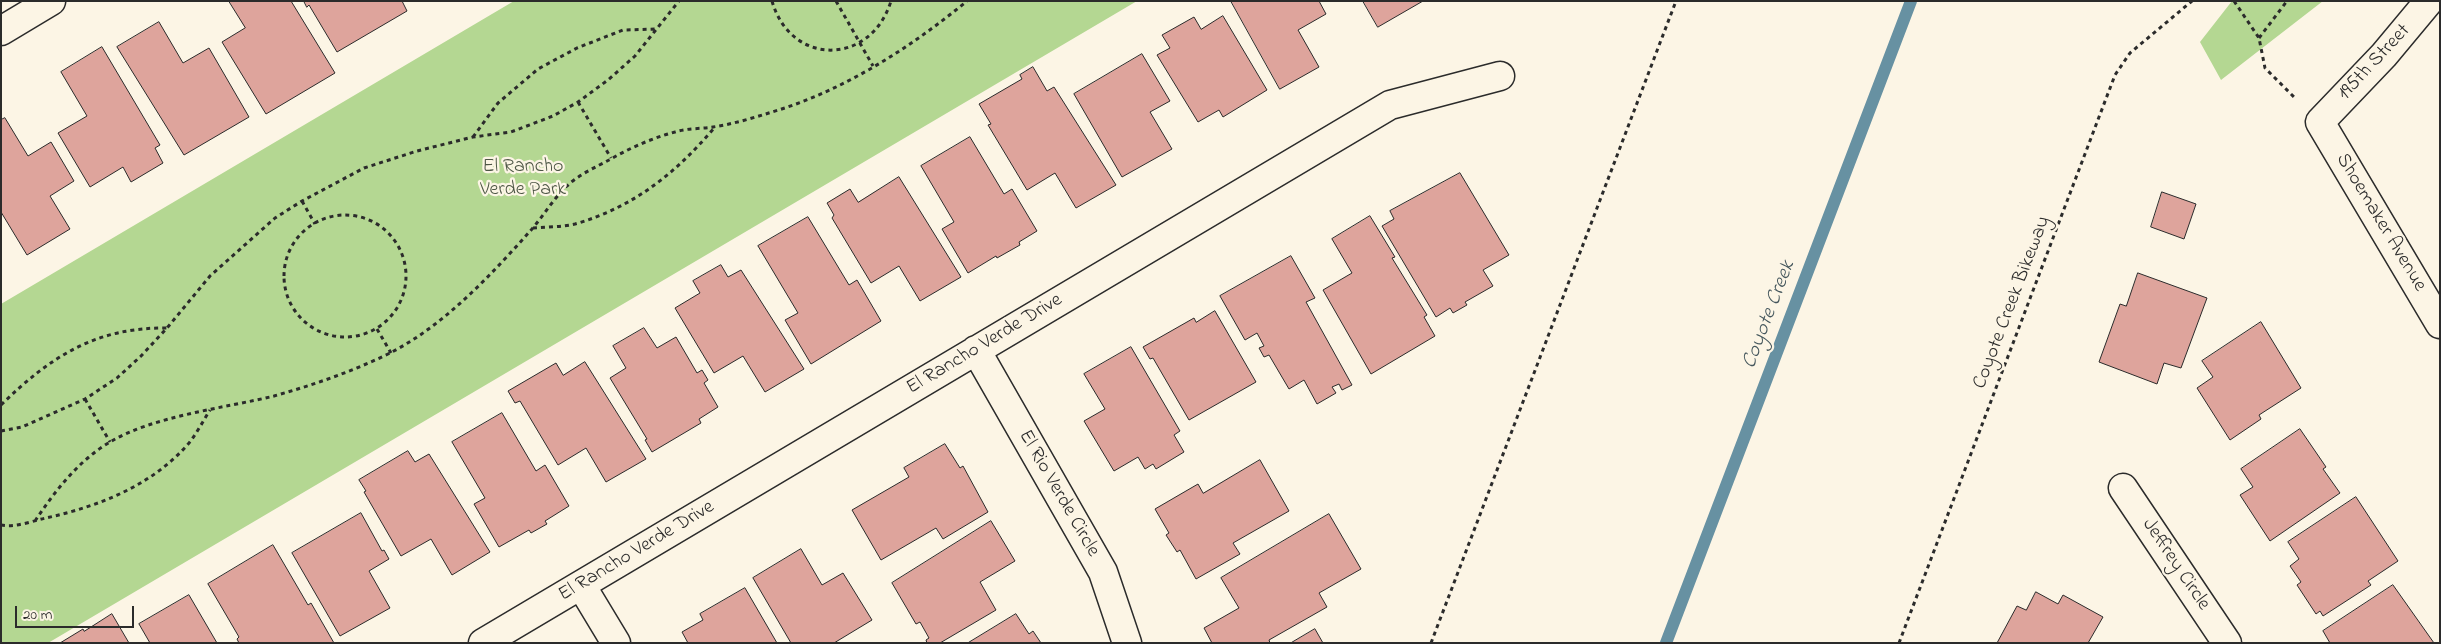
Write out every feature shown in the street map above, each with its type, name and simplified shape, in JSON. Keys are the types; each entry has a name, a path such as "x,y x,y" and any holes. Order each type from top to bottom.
{"street":[{"path":"1,31 51,1"},
{"name":"195th Street","path":"2320,122 2384,55 2429,1"},
{"name":"El Rancho Verde Drive","path":"483,643 1390,105 1500,76"},
{"name":"Shoemaker Avenue","path":"2320,122 2440,324"},
{"name":"El Rio Verde Circle","path":"976,350 1103,572 1127,643"},
{"name":"Jeffrey Circle","path":"2123,488 2227,643"},
{"path":"581,586 616,643"}],"path":[{"path":"1,431 22,427 85,399 117,378 167,328 210,276 275,218 302,200 364,168 418,151 473,137 511,132 554,116 578,102 608,80 635,56 679,1"},
{"path":"772,1 779,20 790,34 806,44 824,50 842,49 860,43 876,31 886,16 891,1"},
{"path":"836,1 873,66"},
{"path":"35,521 56,490 76,468 110,442 139,429 210,410 274,396 342,375 391,353 444,316 483,282 533,228 568,185 611,158 645,142 678,131 715,126 773,112 823,94 933,29 967,1"},
{"path":"1431,643 1676,1"},
{"name":"Coyote Creek Bikeway","path":"1899,643 2115,75 2130,53 2192,1"},
{"path":"2234,1 2259,38 2266,68 2320,122"},
{"path":"2259,38 2287,1"},
{"path":"473,137 498,103 538,70 577,48 623,30 656,29"},
{"path":"578,102 611,158"},
{"path":"533,228 574,224 614,210 653,188 692,154 715,126"},
{"path":"302,200 315,224"},
{"path":"334,216 353,216 371,221 387,231 399,246 405,264 406,282 401,301 391,316 377,329 359,336 339,338 320,332 304,322 292,307 285,289 285,269 290,250 300,234 315,224 334,216"},
{"path":"1,405 28,379 61,355 97,338 139,327 167,328"},
{"path":"377,329 391,353"},
{"path":"85,399 110,442"},
{"path":"1,526 8,527 35,521 108,501 160,470 190,442 210,410"}],"green space":[{"name":"El Rancho Verde Park","path":"514,1 1137,1 48,643 1,643 1,304"},
{"path":"2232,1 2323,1 2221,80 2200,42"}],"building":[{"path":"229,1 291,1 335,73 266,114 222,42 245,28"},
{"path":"304,1 402,1 407,11 337,52 309,5 307,7"},
{"path":"1231,1 1319,1 1326,14 1298,30 1319,67 1280,89"},
{"path":"1363,1 1423,1 1378,27"},
{"path":"1223,16 1267,90 1223,117 1219,110 1198,122 1157,55 1170,48 1162,35 1194,17 1201,29"},
{"path":"159,22 183,63 209,48 249,117 184,155 117,47"},
{"path":"102,47 160,145 155,148 163,163 131,182 123,167 90,187 58,133 87,116 61,72"},
{"path":"1142,54 1170,101 1150,112 1172,149 1122,177 1074,94"},
{"path":"1033,67 1047,91 1054,87 1116,185 1076,208 1055,173 1027,190 988,125 991,124 979,104 1022,79 1020,75"},
{"path":"5,118 28,156 51,142 74,181 50,196 70,229 27,255 1,212 1,120"},
{"path":"970,137 1004,194 1012,189 1037,231 1019,242 1020,245 997,258 996,256 968,273 942,229 954,222 921,166"},
{"path":"1460,173 1509,255 1483,270 1493,286 1465,302 1467,305 1453,313 1450,308 1436,317 1382,226 1394,219 1390,211"},
{"path":"899,177 961,277 920,301 899,266 871,283 832,218 834,215 827,203 850,189 858,202"},
{"path":"2162,192 2196,204 2184,239 2151,227"},
{"path":"1370,216 1395,257 1392,258 1427,315 1424,317 1435,336 1371,374 1323,290 1352,273 1332,239"},
{"path":"808,217 849,285 857,280 881,321 811,364 785,320 798,313 758,246"},
{"path":"1291,256 1315,298 1306,302 1352,385 1342,390 1339,384 1332,387 1336,393 1317,404 1304,380 1289,389 1269,355 1264,357 1259,348 1264,346 1257,333 1245,340 1220,296"},
{"path":"721,265 728,277 741,270 804,369 765,392 743,356 714,373 675,308 700,293 693,281"},
{"path":"2138,273 2207,298 2181,368 2164,363 2157,384 2099,362 2120,304 2126,306"},
{"path":"1215,311 1256,382 1189,420 1153,358 1150,359 1143,347 1194,318 1196,322"},
{"path":"2261,322 2301,388 2259,415 2261,419 2230,440 2197,388 2213,377 2202,361"},
{"path":"644,328 657,348 676,337 697,373 702,370 708,380 704,383 718,407 699,419 701,423 652,452 645,440 647,439 610,378 626,368 613,346"},
{"path":"1131,347 1180,431 1174,435 1184,452 1156,469 1153,464 1145,469 1138,457 1114,471 1084,421 1105,409 1084,374"},
{"path":"585,362 646,459 606,482 586,448 558,465 520,401 515,403 508,391 556,363 563,375"},
{"path":"502,413 536,471 545,465 569,506 545,521 547,524 531,533 529,530 499,547 474,504 485,498 452,442"},
{"path":"2300,429 2326,467 2323,469 2340,493 2270,541 2240,495 2253,487 2241,469"},
{"path":"945,444 960,468 963,466 988,512 943,539 936,528 881,560 852,510 909,477 904,468"},
{"path":"408,451 415,462 429,454 490,552 452,575 431,539 401,556 359,480"},
{"path":"1260,460 1289,511 1233,543 1240,554 1196,579 1180,550 1177,552 1166,535 1169,533 1155,509 1198,484 1203,493"},
{"path":"2356,497 2398,561 2368,581 2371,585 2323,616 2320,611 2316,614 2297,585 2301,582 2290,566 2299,559 2288,542"},
{"path":"361,513 382,551 384,550 389,559 369,571 390,608 340,636 292,553"},
{"path":"1329,514 1361,569 1319,593 1327,607 1269,640 1270,643 1212,643 1204,628 1239,608 1221,578"},
{"path":"991,521 1015,561 980,582 996,610 940,643 927,643 926,640 929,638 920,622 916,624 892,583"},
{"path":"273,545 308,605 311,603 334,643 239,643 237,639 239,637 208,584"},
{"path":"801,549 822,585 843,573 872,620 834,643 791,643 753,578"},
{"path":"2393,585 2434,643 2330,643 2323,631"},
{"path":"745,588 777,643 688,643 682,632 703,620 700,614"},
{"path":"2036,592 2058,604 2063,595 2103,617 2088,643 1997,643 2017,606 2026,610"},
{"path":"189,595 217,643 150,643 139,624"},
{"path":"112,614 129,643 60,643 83,629 84,631"},
{"path":"1016,614 1029,634 1033,631 1041,643 968,643"},
{"path":"1315,629 1323,643 1291,643"}],"waterway":[{"name":"Coyote Creek","path":"1666,643 1911,1"}]}
